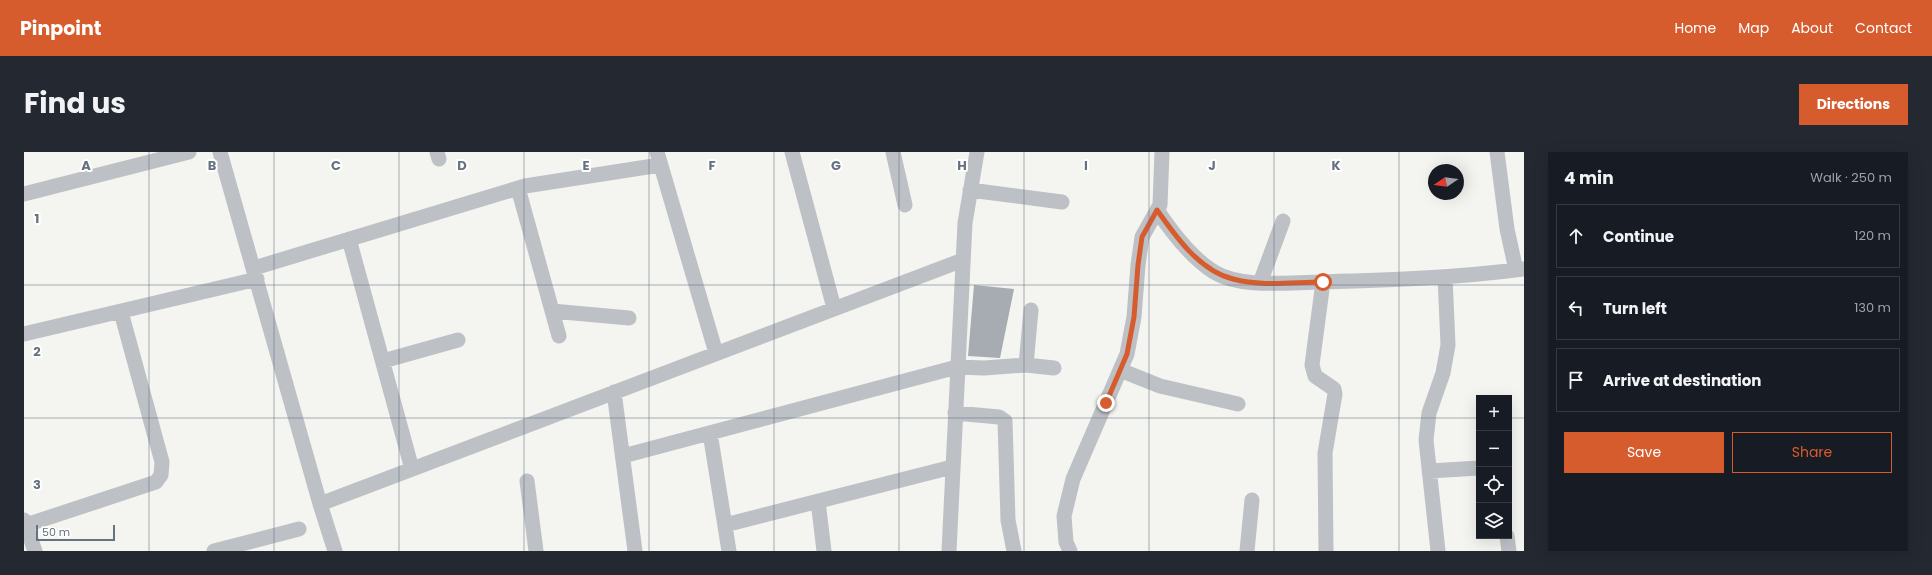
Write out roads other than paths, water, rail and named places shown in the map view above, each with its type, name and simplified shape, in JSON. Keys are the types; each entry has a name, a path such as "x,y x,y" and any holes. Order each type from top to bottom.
{"street":[{"path":"24,194 189,152"},
{"path":"220,152 320,504 335,551"},
{"path":"792,152 834,308"},
{"path":"893,152 905,205"},
{"path":"949,551 964,223 977,152"},
{"path":"1070,551 1066,542 1064,516 1072,480 1127,354 1134,317 1142,237 1160,205 1162,196 1162,152"},
{"path":"1157,210 1175,236 1214,272 1234,279 1260,283 1323,282 1475,276 1520,270 1508,229 1497,152"},
{"path":"24,334 121,312 255,274 349,239 518,188 658,159 716,353"},
{"path":"518,188 559,336"},
{"path":"970,190 1062,202"},
{"path":"1260,283 1283,221"},
{"path":"349,239 412,469"},
{"path":"320,504 963,260"},
{"path":"1438,551 1426,440 1429,413 1443,373 1448,345 1445,277"},
{"path":"1323,282 1312,365 1315,376 1334,389 1335,394 1325,453 1326,551"},
{"path":"1026,365 1032,310"},
{"path":"552,311 629,318"},
{"path":"35,551 25,522 156,482 161,475 162,462 121,312"},
{"path":"383,361 458,340"},
{"path":"623,456 957,367 984,368 1026,365 1054,368"},
{"path":"1120,370 1155,384 1238,404"},
{"path":"614,392 636,551"},
{"path":"955,413 999,417 1005,421 1008,520 1014,551"},
{"path":"710,433 729,551"},
{"path":"725,525 952,467"},
{"path":"1429,471 1476,468"},
{"path":"526,482 536,551"},
{"path":"1247,551 1252,500"},
{"path":"818,501 824,551"},
{"path":"214,551 298,529"},
{"path":"1507,539 1509,551"}]}
